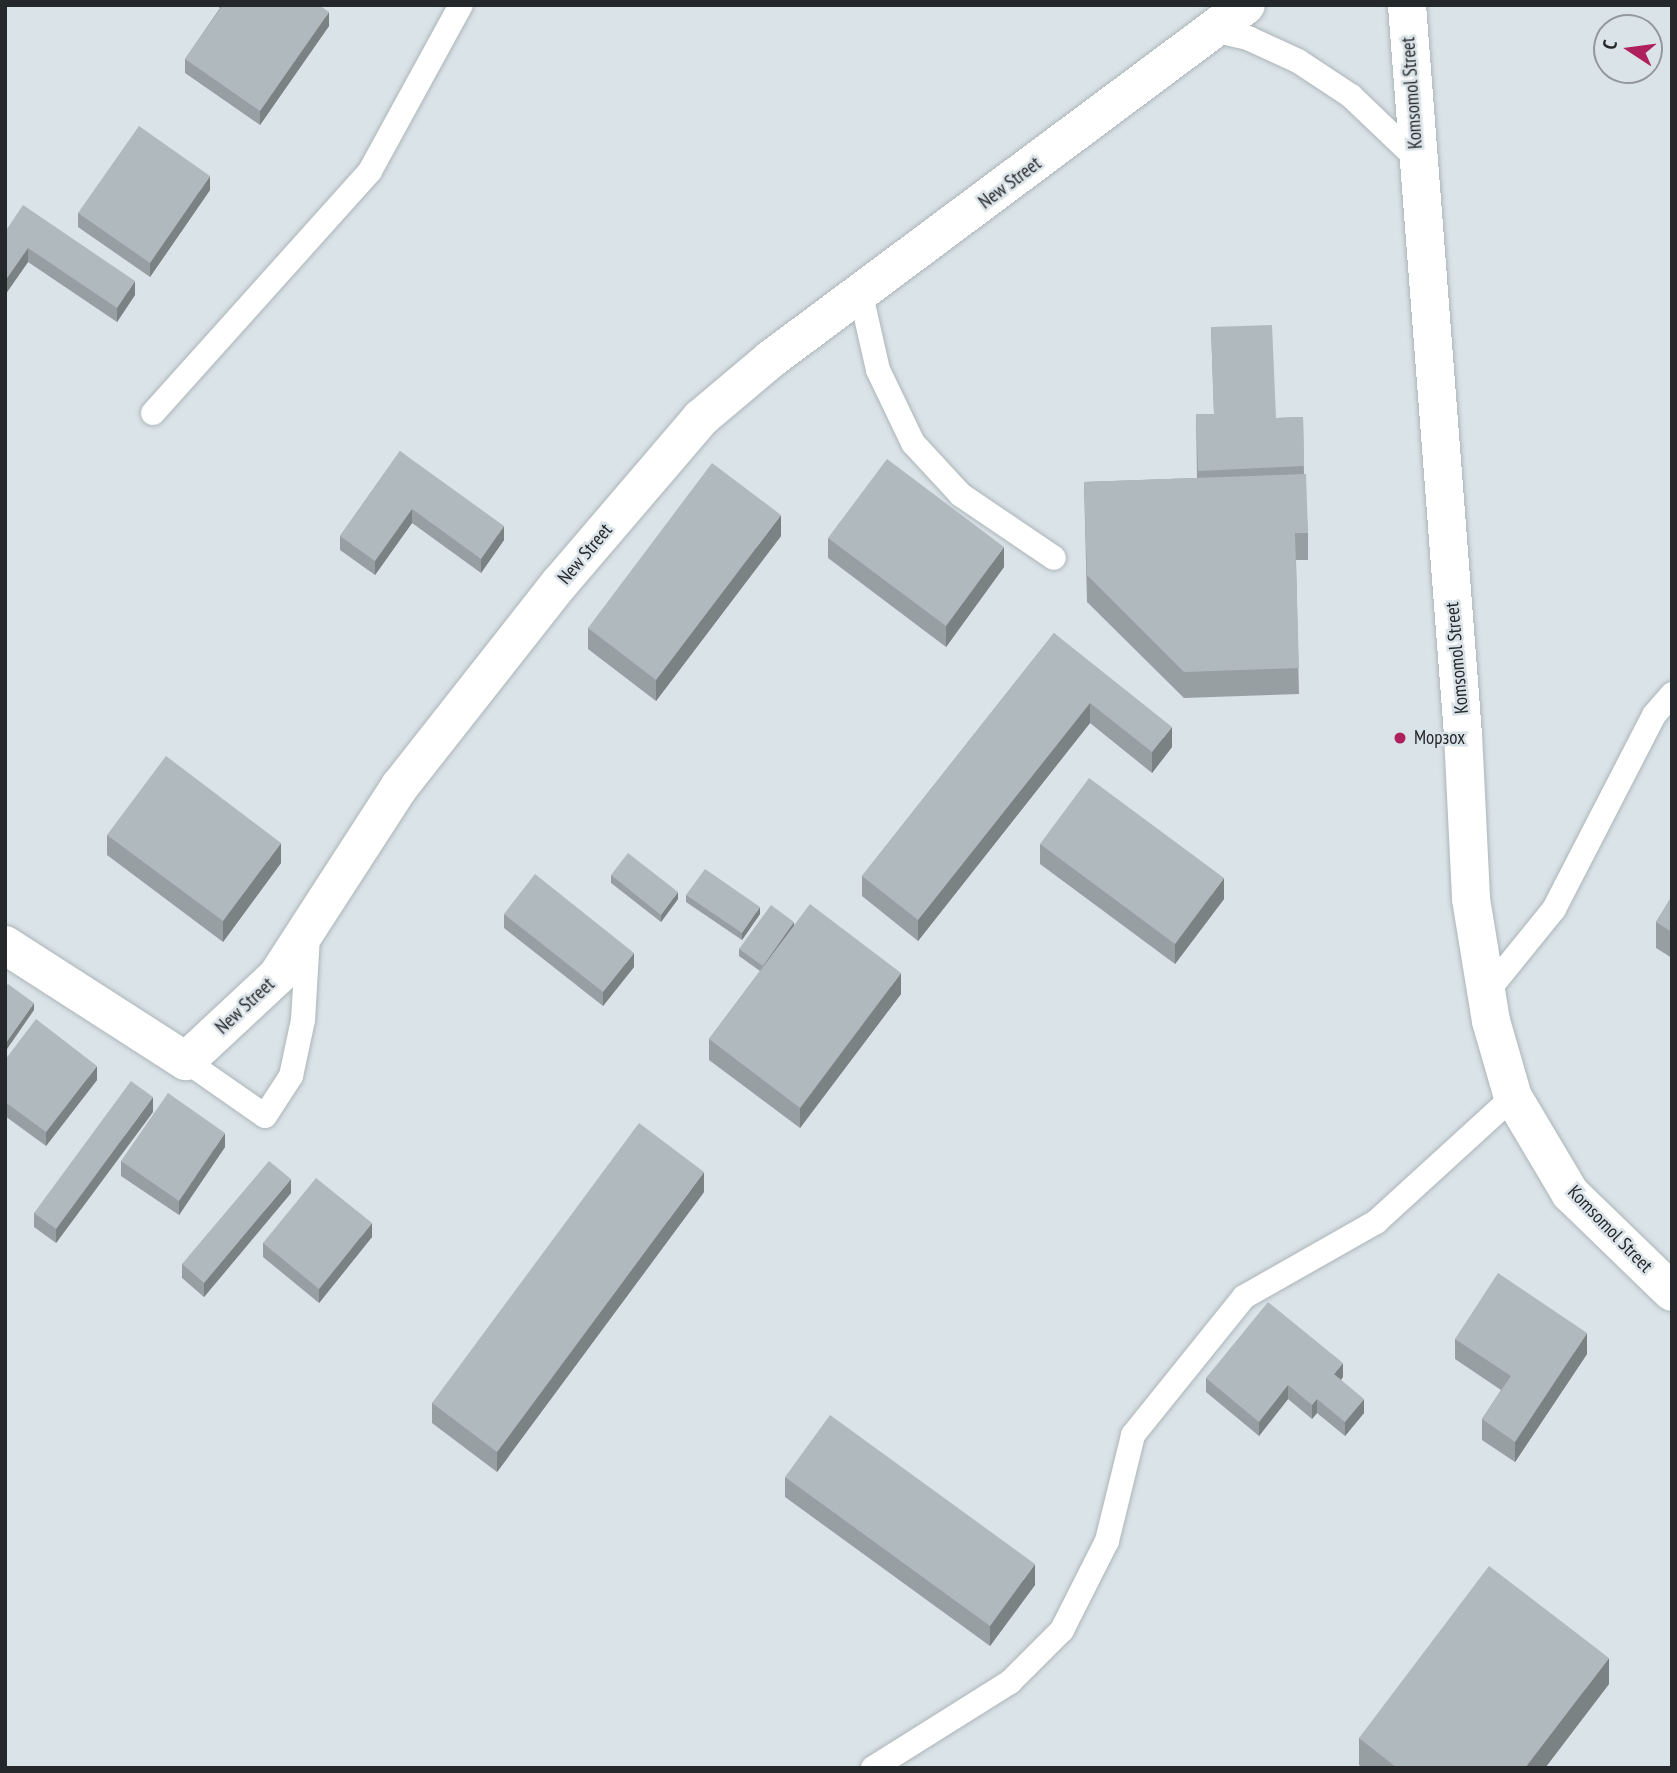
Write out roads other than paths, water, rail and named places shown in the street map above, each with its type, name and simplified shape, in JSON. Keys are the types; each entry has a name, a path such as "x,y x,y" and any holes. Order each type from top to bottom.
{"street":[{"name":"New Street","path":"186,1061 277,976 400,786 560,583 701,418 771,359 862,295 1246,5"},
{"name":"Komsomol Street","path":"1407,5 1463,734 1471,899 1486,993 1513,1097 1570,1193 1672,1292"},
{"path":"5,944 186,1061"}],"lane":[{"path":"153,413 370,171 461,5"},
{"path":"1213,30 1248,38 1298,61 1351,96 1417,159"},
{"path":"862,295 878,370 913,443 961,495 1054,558"},
{"path":"1486,993 1554,909 1654,715 1672,694"},
{"path":"186,1061 265,1116 291,1076 303,1020 309,927"},
{"path":"873,1768 1010,1682 1062,1630 1107,1541 1133,1435 1244,1297 1376,1222 1513,1097"}],"place":[{"name":"Морзох","path":"1400,738"}]}
